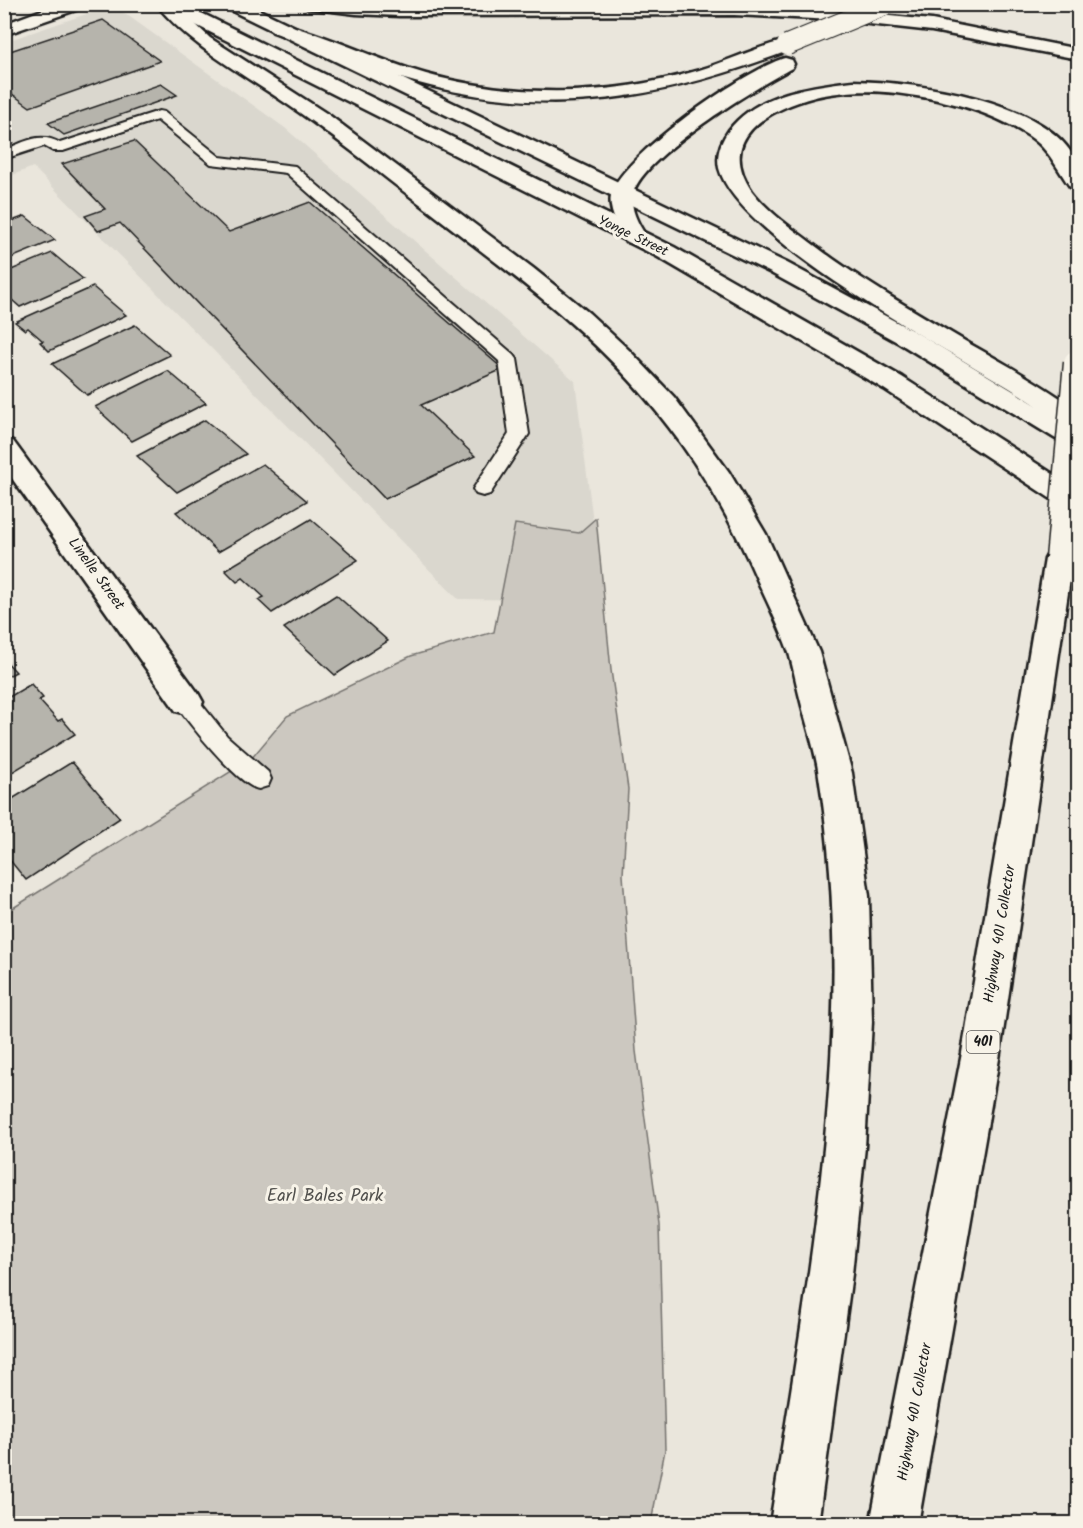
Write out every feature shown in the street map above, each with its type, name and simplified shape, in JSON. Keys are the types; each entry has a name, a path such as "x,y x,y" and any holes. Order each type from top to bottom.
{"main road":[{"path":"4,30 76,4"},
{"path":"166,4 203,41 305,107 528,275 622,356 673,411 696,442 746,522 792,620 831,750 844,820 850,872 854,1006 844,1162 794,1524"},
{"name":"Yonge Street","path":"166,4 666,252 893,383 1078,504"},
{"path":"232,4 747,252 844,302 927,349 1078,441"},
{"path":"313,4 401,11 706,9 808,12 934,25 1078,54"},
{"path":"279,28 438,83 488,93 542,97 610,95 662,87 718,71 887,4"},
{"path":"636,237 624,211 623,192 638,170 726,97 808,51 900,4"},
{"path":"1078,184 1072,170 1058,150 1038,133 1021,123 963,100 903,88 843,88 783,100 761,111 746,123 733,136 728,154 732,177 741,193 762,216 791,239 896,308 1033,392 1078,424"},
{"path":"1059,560 1078,357"},
{"name":"Linelle Street","path":"4,447 188,702"},
{"name":"Highway 401 Collector","path":"894,1524 981,1053 1059,560 1078,485"}],"lane":[{"path":"4,155 45,141 58,148 159,115 216,161 290,169 508,359 519,434 483,489"},
{"path":"188,702 219,742 259,779"}],"shaded area":[{"path":"113,5 285,128 575,381 603,600 458,599 33,167 5,178 4,42"}],"green space":[{"name":"Earl Bales Park","path":"596,518 611,670 628,789 623,875 636,1051 659,1225 665,1450 651,1523 5,1524 5,913 251,759 287,716 411,656 494,632 515,524 579,533"}],"building":[{"path":"103,20 160,61 30,107 4,88 4,53"},
{"path":"161,84 177,95 64,135 48,123"},
{"path":"134,141 229,232 310,202 503,369 421,405 475,456 385,499 120,223 98,231 85,216 105,209 62,164"},
{"path":"25,216 55,240 4,261 4,224"},
{"path":"52,253 83,279 20,307 4,293 4,273"},
{"path":"93,287 126,315 49,351 40,342 43,341 28,328 25,330 15,322"},
{"path":"135,325 170,355 87,395 52,364"},
{"path":"168,371 206,403 132,441 95,407"},
{"path":"205,420 246,454 177,492 137,456"},
{"path":"263,464 307,501 218,552 176,512"},
{"path":"311,519 358,560 272,613 258,600 264,597 243,578 237,582 225,570"},
{"path":"336,595 388,641 335,675 284,628"},
{"path":"4,659 16,672 4,678"},
{"path":"31,684 43,698 39,700 58,721 62,719 75,734 4,777 4,700"},
{"path":"72,762 120,818 26,880 4,853 4,804"}]}
